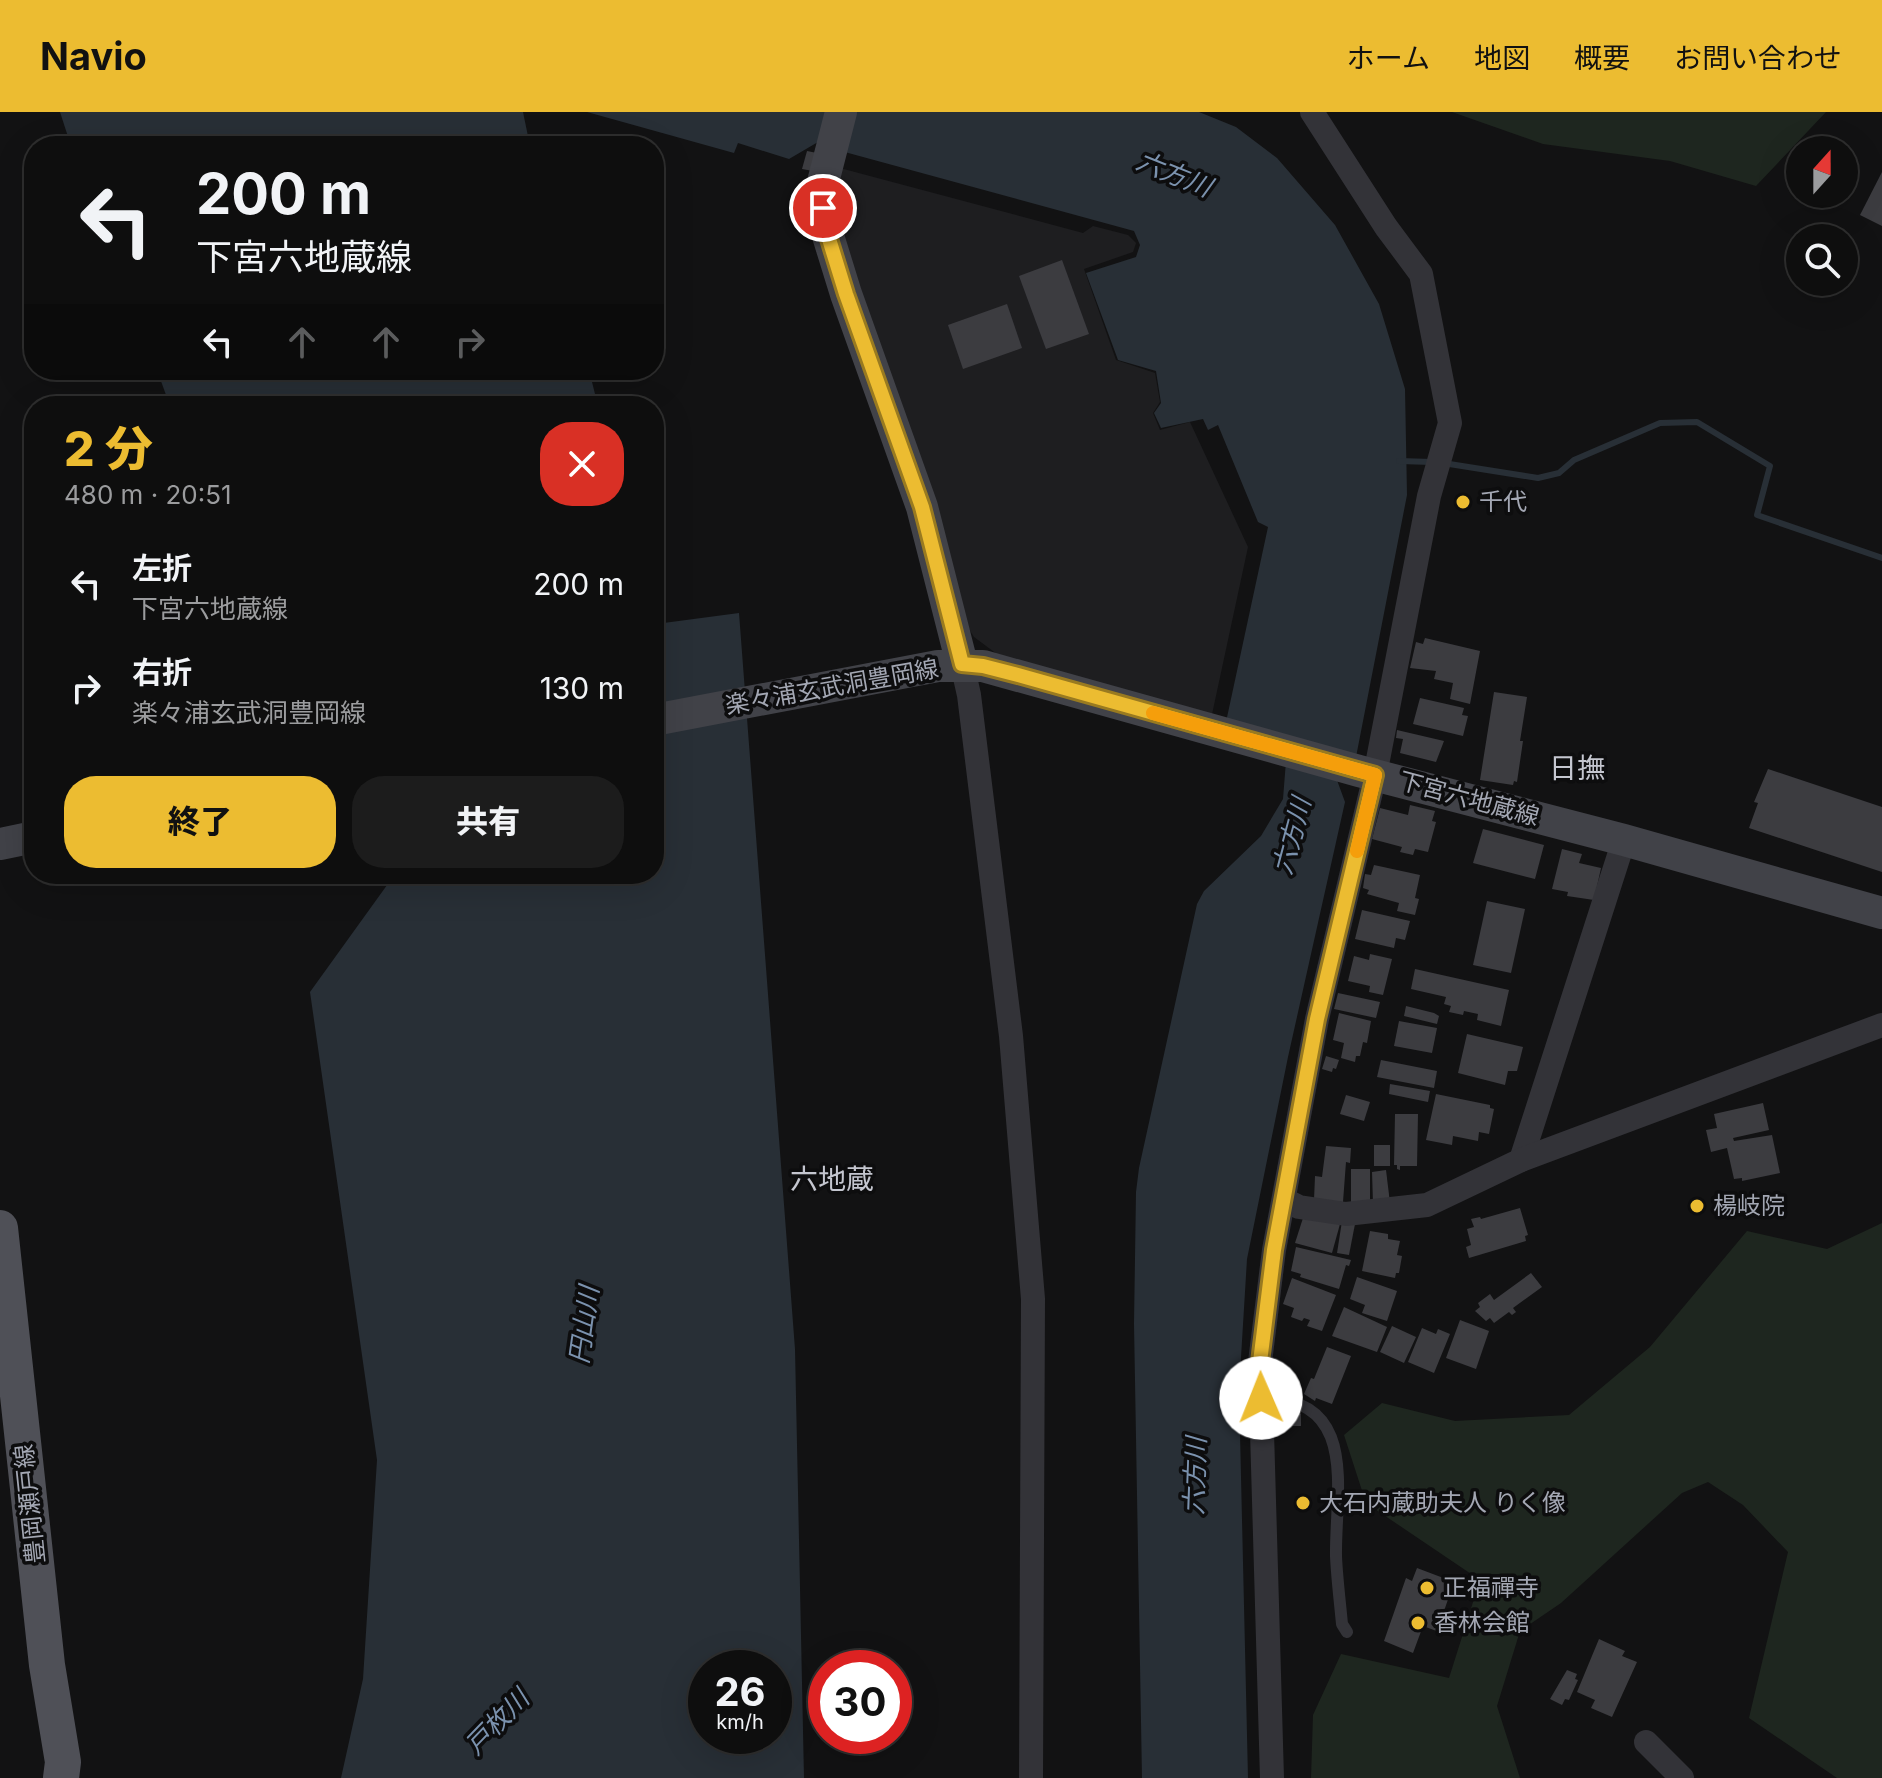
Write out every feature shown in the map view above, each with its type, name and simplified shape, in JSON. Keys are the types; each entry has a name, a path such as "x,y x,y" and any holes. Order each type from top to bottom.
{"main road":[{"name":"楽々浦玄武洞豊岡線","path":"664,718 950,665 922,507 825,226 821,190 841,112"},
{"name":"下宮六地蔵線","path":"950,665 993,668 1882,913"},
{"path":"0,844 24,839"},
{"name":"豊岡瀬戸線","path":"0,1228 47,1665 63,1762 61,1778"}],"street":[{"path":"1272,1778 1260,1362 1274,1250 1367,773 1429,496 1450,423 1421,274 1386,227 1312,112"},
{"path":"950,665 969,695 1011,1036 1033,1299 1031,1778"},
{"path":"1521,1160 1624,840"},
{"path":"1285,1200 1299,1207 1346,1214 1427,1205 1521,1160 1882,1025"},
{"path":"1646,1742 1682,1778"}],"lane":[{"path":"1261,1398 1294,1402 1314,1415 1330,1433 1340,1478 1336,1555 1342,1624 1347,1632"}],"shaded area":[{"path":"1452,112 1826,112 1803,136 1786,136 1786,154 1756,186 1670,161 1543,144"},
{"path":"840,168 1083,233 1093,226 1128,235 1136,243 1133,252 1084,269 1116,360 1155,373 1160,402 1153,413 1160,430 1190,422 1248,547 1211,719 1009,663 974,637 964,621 838,235 835,189"},
{"path":"1882,1223 1882,1778 1837,1778 1749,1718 1788,1552 1743,1505 1708,1482 1682,1493 1561,1603 1520,1631 1497,1706 1520,1778 1311,1778 1313,1715 1341,1654 1449,1678 1480,1580 1366,1503 1344,1435 1382,1403 1455,1421 1569,1415 1650,1347 1747,1231 1827,1249"}],"water":[{"path":"60,112 523,112 528,136 68,136"},
{"name":"六方川","path":"587,112 1199,112 1236,127 1277,158 1335,225 1379,304 1405,389 1407,495 1356,757 1334,772 1345,802 1247,1259 1239,1390 1248,1778 1142,1778 1134,1324 1136,1192 1197,904 1204,891 1261,836 1283,799 1286,761 1226,722 1268,527 1258,522 1218,425 1208,430 1203,419 1161,428 1154,413 1161,403 1156,371 1118,360 1086,273 1136,257 1140,245 1134,231 841,151 818,142 789,159 738,143 734,153"},
{"path":"161,380 592,380 596,396 166,396"},
{"path":"739,613 795,1349 804,1778 341,1778 363,1679 377,1460 310,992 388,884 664,884 664,623"}],"building":[{"path":"807,151 817,153 813,171 802,169"},
{"path":"1882,172 1882,226 1860,215"},
{"path":"1062,260 1089,334 1046,349 1019,276"},
{"path":"1007,304 1022,348 963,369 948,325"},
{"path":"1425,638 1480,651 1470,704 1450,699 1453,683 1434,679 1436,671 1410,668 1416,642 1423,644"},
{"path":"1494,692 1527,697 1517,782 1514,781 1513,785 1480,780"},
{"path":"1420,698 1464,708 1462,715 1468,716 1463,736 1413,724"},
{"path":"1397,730 1444,741 1436,762 1400,753 1403,739 1396,738"},
{"path":"1768,769 1882,807 1882,872 1749,828 1758,803 1754,802"},
{"path":"1410,805 1435,811 1432,821 1436,822 1428,852 1415,849 1413,855 1400,852 1402,847 1372,839 1380,808 1408,815"},
{"path":"1483,829 1544,845 1535,879 1473,863"},
{"path":"1562,849 1582,854 1579,863 1601,868 1594,900 1567,896 1568,892 1552,889"},
{"path":"1374,865 1420,875 1415,915 1397,911 1399,903 1367,894 1369,890 1363,888 1365,874 1371,875"},
{"path":"1487,901 1525,909 1511,973 1473,965"},
{"path":"1362,910 1410,921 1405,940 1396,938 1394,948 1355,939"},
{"path":"1370,954 1392,959 1383,995 1369,992 1370,986 1348,981 1354,956 1369,960"},
{"path":"1415,969 1509,990 1501,1026 1477,1020 1478,1014 1449,1012 1451,1006 1444,1004 1446,997 1411,989"},
{"path":"1338,993 1380,1002 1376,1018 1334,1009"},
{"path":"1406,1006 1434,1013 1439,1016 1437,1024 1404,1016"},
{"path":"1339,1013 1371,1021 1367,1043 1363,1042 1360,1056 1356,1056 1355,1062 1341,1058 1344,1043 1333,1040"},
{"path":"1399,1021 1437,1028 1432,1053 1394,1046"},
{"path":"1467,1034 1523,1047 1517,1071 1508,1071 1505,1085 1458,1073"},
{"path":"1326,1056 1339,1060 1332,1072 1322,1069"},
{"path":"1381,1060 1437,1071 1434,1088 1377,1077"},
{"path":"1390,1084 1430,1091 1428,1102 1389,1094"},
{"path":"1436,1094 1490,1105 1494,1109 1489,1134 1479,1132 1478,1141 1453,1136 1452,1145 1426,1140"},
{"path":"1346,1095 1370,1102 1364,1121 1340,1114"},
{"path":"1763,1103 1769,1130 1733,1138 1734,1141 1772,1135 1780,1173 1742,1181 1742,1178 1734,1179 1727,1148 1711,1152 1706,1130 1717,1128 1714,1114"},
{"path":"1395,1114 1418,1114 1417,1166 1400,1166 1400,1170 1394,1165"},
{"path":"1374,1145 1390,1145 1390,1166 1374,1166"},
{"path":"1326,1146 1351,1148 1350,1163 1346,1162 1343,1202 1314,1200 1315,1176 1322,1177"},
{"path":"1351,1169 1370,1169 1370,1205 1351,1205"},
{"path":"1386,1170 1390,1203 1373,1204 1372,1172"},
{"path":"1520,1208 1528,1235 1525,1236 1526,1241 1469,1258 1466,1247 1471,1245 1467,1229 1474,1227 1471,1219"},
{"path":"1303,1218 1340,1224 1332,1253 1295,1243"},
{"path":"1342,1221 1355,1224 1349,1255 1337,1253"},
{"path":"1370,1231 1388,1234 1388,1239 1400,1241 1397,1255 1402,1256 1395,1278 1362,1271"},
{"path":"1296,1247 1351,1260 1349,1266 1346,1265 1339,1289 1300,1277 1301,1274 1291,1271"},
{"path":"1531,1273 1542,1287 1513,1308 1516,1312 1512,1315 1509,1312 1494,1323 1490,1318 1486,1321 1475,1311 1480,1307 1478,1303 1490,1294 1494,1300"},
{"path":"1357,1277 1397,1291 1387,1321 1362,1313 1365,1305 1350,1299"},
{"path":"1292,1278 1336,1295 1322,1331 1307,1326 1310,1320 1291,1317 1294,1308 1283,1304"},
{"path":"1344,1307 1387,1327 1377,1352 1332,1336"},
{"path":"1460,1320 1489,1331 1476,1369 1446,1358"},
{"path":"1392,1326 1416,1337 1404,1363 1380,1352"},
{"path":"1422,1328 1436,1334 1438,1329 1450,1334 1434,1373 1408,1362"},
{"path":"1327,1347 1351,1356 1332,1404 1316,1398 1315,1401 1304,1394"},
{"path":"1286,1414 1301,1414 1301,1426 1286,1426"},
{"name":"香林会館","path":"1417,1568 1454,1582 1444,1611 1450,1613 1442,1633 1423,1626 1413,1653 1384,1641 1406,1578 1412,1581"},
{"path":"1599,1639 1625,1651 1622,1656 1637,1662 1612,1717 1591,1708 1595,1700 1577,1692"},
{"path":"1567,1670 1577,1674 1575,1679 1578,1680 1569,1700 1565,1699 1562,1705 1550,1699"}],"waterway":[{"path":"1443,463 1538,478 1559,473 1574,460 1660,423 1697,422 1770,466 1757,515 1882,558"},
{"path":"1399,461 1432,462"}],"slow traffic":[{"path":"1153,713 1375,775 1357,851"}],"place":[{"name":"千代","path":"1463,502"},
{"name":"楊岐院","path":"1697,1206"},
{"name":"大石内蔵助夫人 りく像","path":"1303,1503"},
{"name":"正福禪寺","path":"1427,1588"},
{"name":"香林会館","path":"1418,1623"}],"district":[{"name":"日撫","path":"1577,768"},
{"name":"六地蔵","path":"832,1179"}],"route":[{"path":"823,208 825,226 846,294 922,507 962,664 1018,675 1375,775 1317,1019 1274,1250 1260,1362 1261,1398"}],"water label":[{"name":"円山川","path":"584,1325"},
{"name":"戸枚川","path":"497,1722"}]}
